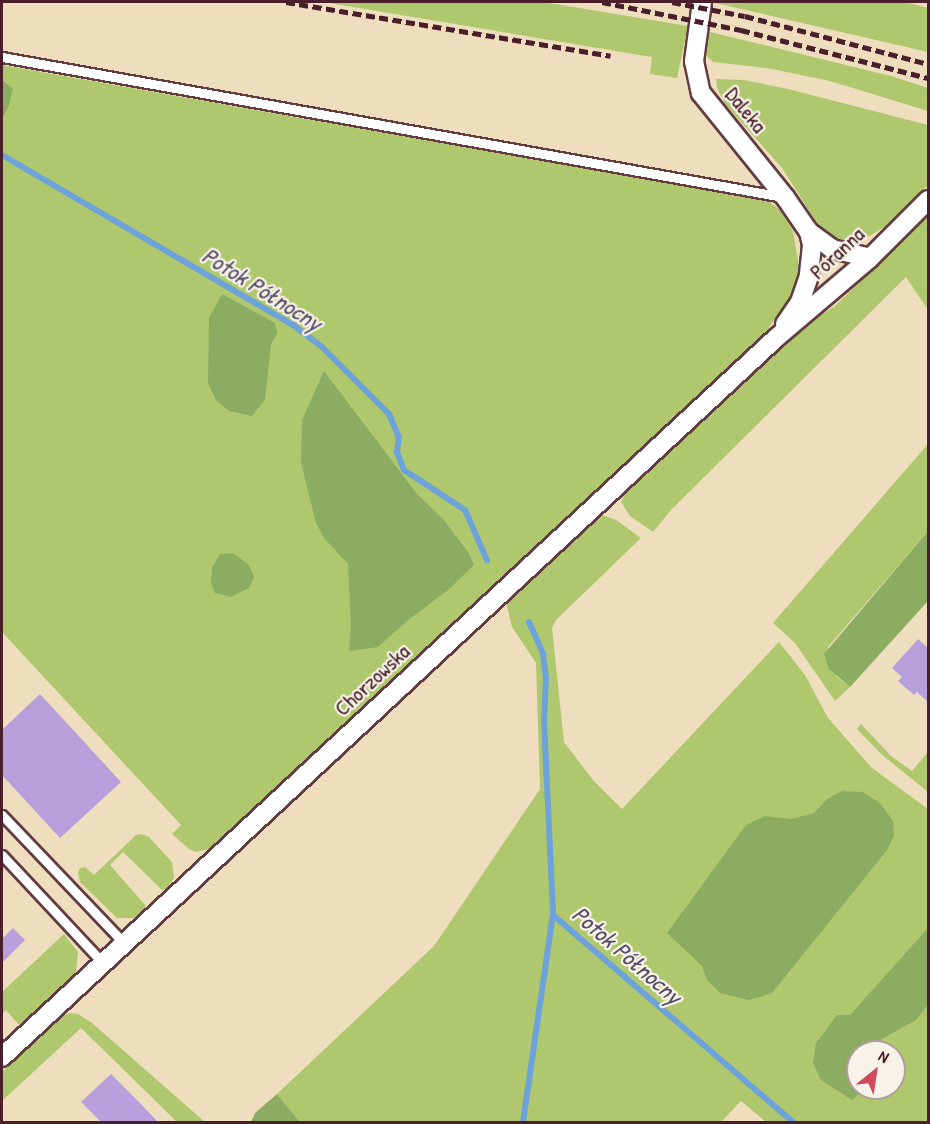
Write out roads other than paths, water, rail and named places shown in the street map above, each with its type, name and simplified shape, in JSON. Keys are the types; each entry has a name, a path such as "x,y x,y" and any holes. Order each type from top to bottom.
{"street":[{"name":"Daleka","path":"702,2 694,61 701,93 785,197 809,232 832,249 870,258"},
{"name":"Poranna","path":"776,338 870,258 928,200"},
{"path":"776,338 800,302 809,276 812,245 809,232"},
{"name":"Chorzowska","path":"2,1057 776,338"}],"lane":[{"path":"2,57 785,197"},
{"path":"2,815 124,943"},
{"path":"2,855 103,963"}],"waterway":[{"name":"Potok Północny","path":"2,155 293,325 322,347 389,414 399,437 397,452 404,470 465,510 487,560"},
{"name":"Potok Północny","path":"529,622 543,654 546,678 544,721 553,915 793,1122"},
{"path":"523,1122 553,915"}],"railway":[{"path":"286,2 611,56"},
{"path":"602,2 741,30 928,78"},
{"path":"672,2 745,16 928,64"}]}
